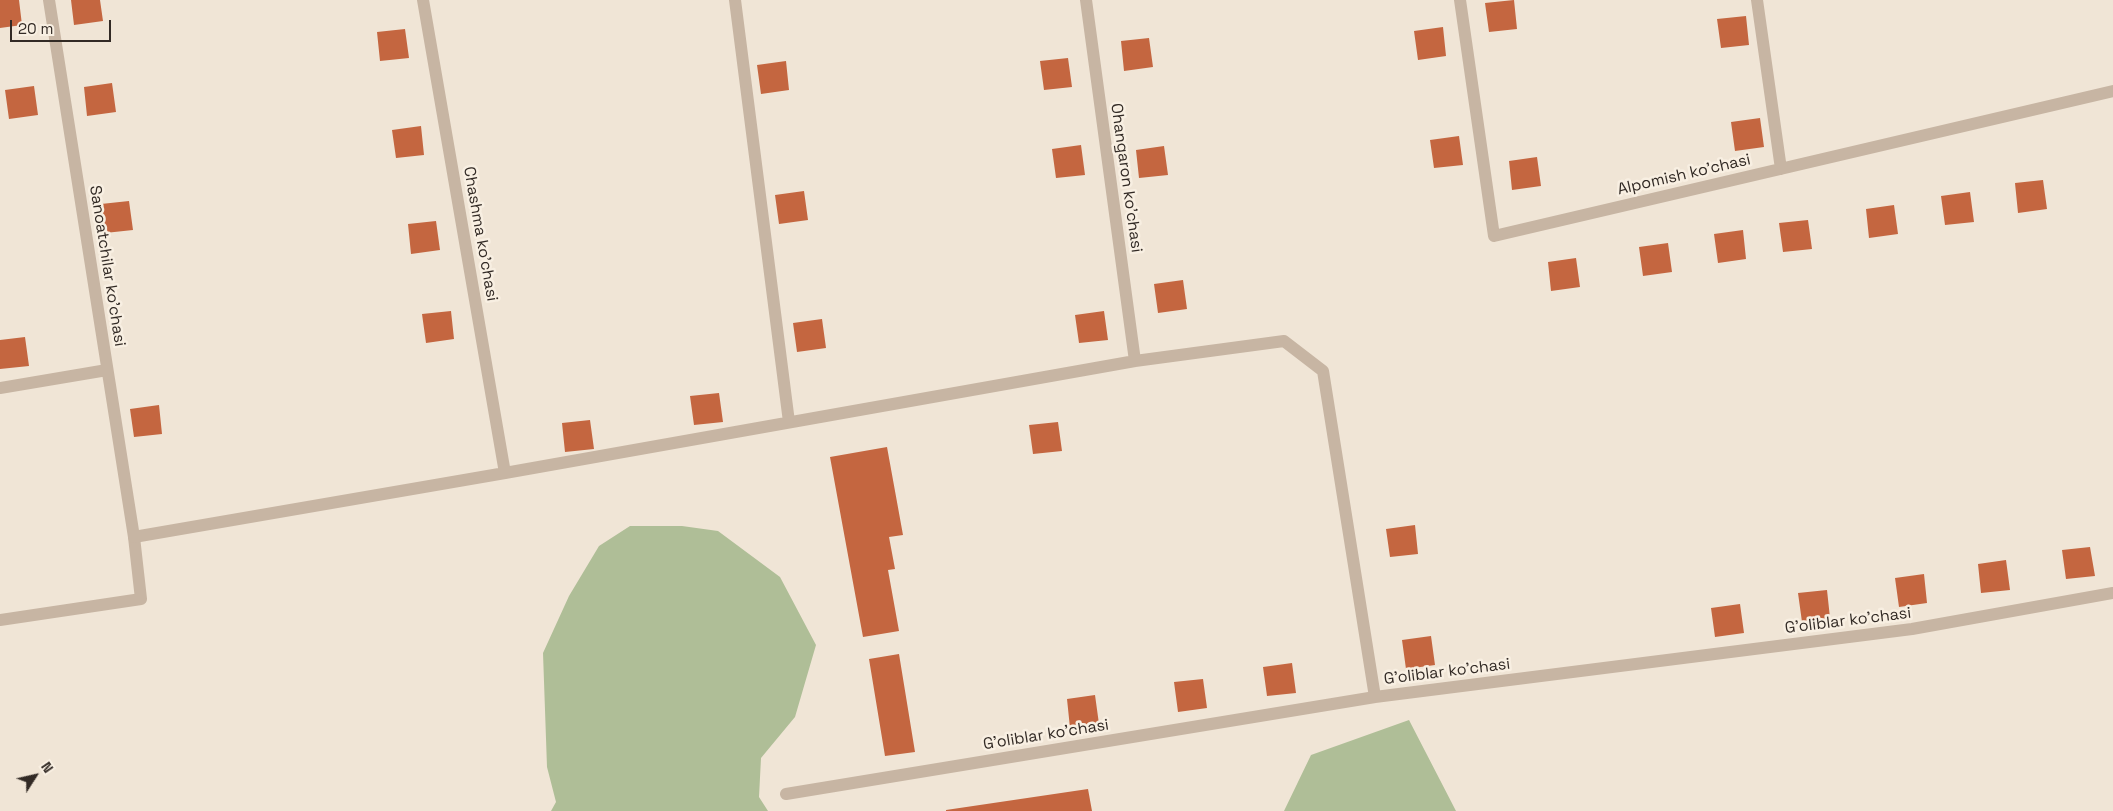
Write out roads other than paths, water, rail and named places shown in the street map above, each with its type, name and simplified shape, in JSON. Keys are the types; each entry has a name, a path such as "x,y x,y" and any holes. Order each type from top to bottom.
{"street":[{"name":"Sanoatchilar ko'chasi","path":"0,620 140,599 134,537 49,0"},
{"name":"Chashma ko'chasi","path":"423,0 505,474"},
{"path":"735,0 789,422"},
{"name":"Ohangaron ko'chasi","path":"1086,0 1134,361"},
{"name":"Alpomish ko'chasi","path":"1460,0 1494,236 2113,91"},
{"path":"1757,0 1781,169"},
{"path":"134,537 505,474 1134,361 1284,341 1323,371 1375,697"},
{"path":"0,388 107,370"},
{"name":"G'oliblar ko'chasi","path":"786,794 1375,697 1912,629 2113,593"}]}
